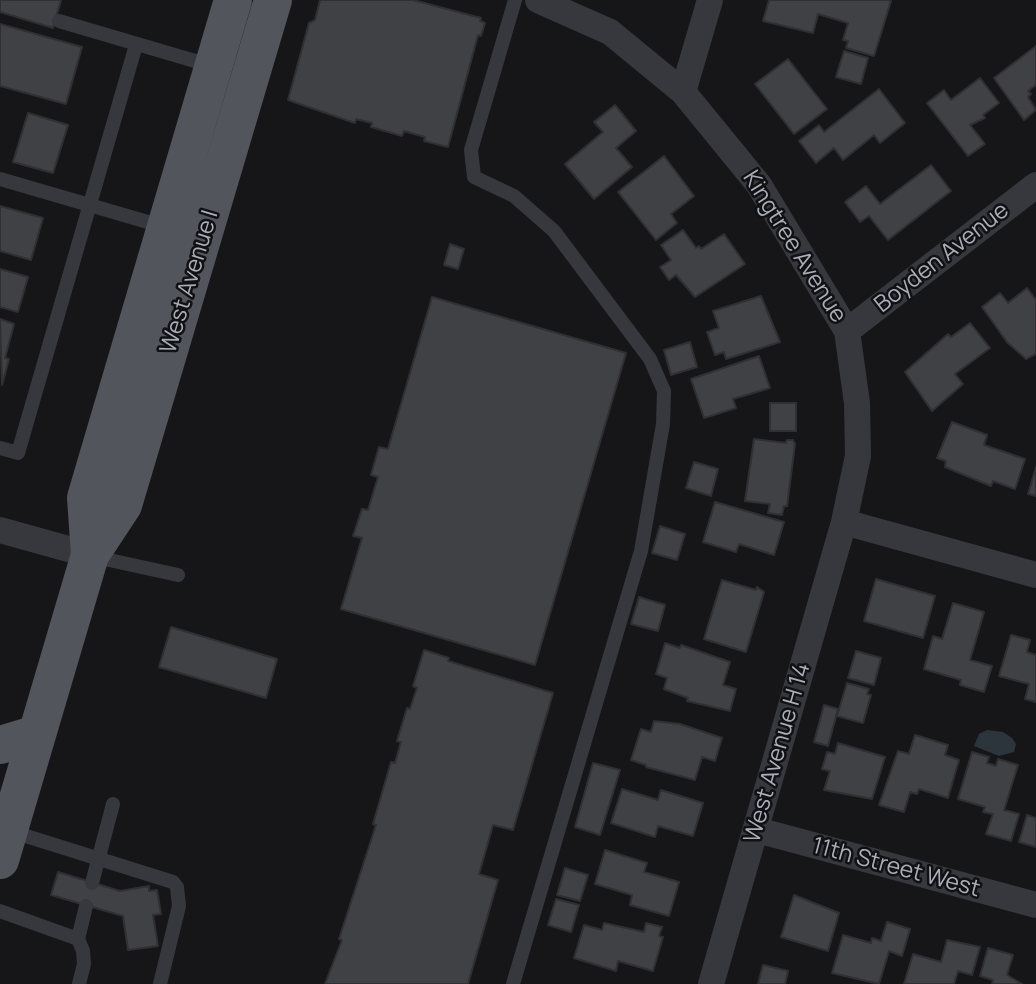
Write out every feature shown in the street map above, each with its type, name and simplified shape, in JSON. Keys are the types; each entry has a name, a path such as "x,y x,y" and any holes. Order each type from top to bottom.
{"main road":[{"name":"West Avenue I","path":"90,555 86,498 233,0"},
{"name":"West Avenue I","path":"4,845 90,555 123,505 273,0"},
{"path":"155,397 152,340 176,251 175,240 166,227"},
{"path":"0,745 37,734"}],"street":[{"name":"Kingtree Avenue","path":"538,0 610,32 683,92 759,185 847,331 857,403 858,456 845,522"},
{"path":"683,92 710,0"},
{"name":"Boyden Avenue","path":"847,331 1036,185"},
{"path":"845,522 1036,575"},
{"name":"West Avenue H 14","path":"712,984 845,522"},
{"path":"0,530 90,555"},
{"name":"11th Street West","path":"757,830 1036,905"}],"lane":[{"path":"513,984 641,551 663,424 664,391 650,359 554,231 514,196 474,177 471,150 515,0"},
{"path":"59,21 213,67"},
{"path":"0,448 18,453 136,45"},
{"path":"0,179 166,227"},
{"path":"90,555 178,576"},
{"path":"92,883 113,804"},
{"path":"4,845 99,858 173,882 179,897 177,915 160,984"},
{"path":"79,984 84,964 78,939 86,906"},
{"path":"0,911 78,939"}],"shaded area":[{"path":"987,730 1003,732 1012,738 1016,744 1014,752 999,756 974,746 979,734"}],"building":[{"path":"0,0 61,0 53,28 0,12"},
{"path":"320,0 413,0 481,18 480,21 485,23 481,36 478,35 448,147 424,141 425,137 404,131 402,136 371,127 372,123 356,119 355,123 288,100 309,23 315,20"},
{"path":"769,0 891,1 874,56 846,48 848,41 843,40 848,23 818,14 813,33 763,21"},
{"path":"0,24 82,47 66,104 0,86"},
{"path":"1036,46 1036,85 1028,91 1031,94 1028,97 1036,110 1024,120 994,78"},
{"path":"844,51 868,58 861,84 836,77"},
{"path":"788,59 827,109 794,134 755,84"},
{"path":"980,78 999,103 983,115 985,118 970,125 985,144 968,156 927,103 944,90 951,100"},
{"path":"879,89 905,123 880,143 874,135 843,160 834,148 816,163 799,141 819,125 824,132"},
{"path":"615,105 636,131 616,148 632,167 594,199 565,164 603,132 594,122"},
{"path":"28,113 68,125 53,173 13,162"},
{"path":"664,156 694,196 671,214 677,223 656,240 618,192"},
{"path":"931,165 951,191 888,240 869,216 860,222 845,202 866,186 880,204"},
{"path":"0,206 43,218 31,260 0,251"},
{"path":"683,230 696,248 699,246 701,249 724,234 745,264 695,297 676,275 669,280 660,267 671,260 661,245"},
{"path":"450,244 464,249 458,269 444,265"},
{"path":"0,269 28,277 18,312 0,307"},
{"path":"1027,288 1036,300 1036,354 1026,359 1007,342 982,307 1000,293 1008,303"},
{"path":"761,296 780,342 726,359 724,352 715,355 707,332 719,328 713,311"},
{"path":"432,297 626,353 535,665 341,609 362,538 353,536 362,509 368,510 378,477 371,475 379,447 388,449"},
{"path":"0,319 14,324 5,358 9,359 2,385"},
{"path":"970,323 990,348 955,374 963,384 932,411 905,372 948,334 951,337"},
{"path":"690,342 697,367 671,375 664,350"},
{"path":"759,356 770,388 733,399 736,408 704,418 691,379"},
{"path":"770,403 796,403 796,431 770,431"},
{"path":"952,422 987,435 984,445 1025,459 1015,489 993,481 991,486 945,467 946,461 937,458"},
{"path":"754,439 786,443 787,440 793,440 795,444 787,506 784,506 782,515 768,513 770,504 745,501"},
{"path":"694,462 718,469 711,496 686,488"},
{"path":"1036,467 1036,496 1028,494"},
{"path":"715,502 784,522 774,555 739,544 736,552 703,542"},
{"path":"660,526 685,534 677,560 652,553"},
{"path":"876,579 935,596 923,638 864,621"},
{"path":"722,580 756,590 757,587 764,592 746,652 704,639"},
{"path":"639,597 665,605 658,631 631,624"},
{"path":"953,603 984,612 970,660 992,666 984,692 960,685 961,680 924,669 933,636 942,639"},
{"path":"171,627 277,659 266,698 159,667"},
{"path":"1011,635 1030,640 1027,652 1036,655 1036,702 1025,699 1029,684 999,676"},
{"path":"665,643 680,648 681,645 730,662 723,685 736,689 730,711 687,701 688,698 664,689 667,678 656,674"},
{"path":"424,650 449,658 448,661 553,693 513,830 493,825 479,874 498,880 468,984 325,984 342,940 339,939 376,825 373,824 391,762 395,763 401,742 397,741 407,708 410,709 417,688 413,686"},
{"path":"856,651 881,658 874,685 848,678"},
{"path":"847,683 869,689 867,694 871,695 863,723 837,716"},
{"path":"824,705 838,709 828,746 814,742"},
{"path":"654,721 680,724 722,738 715,761 702,757 695,780 646,767 631,760 641,729 651,732"},
{"path":"915,735 948,745 945,755 959,760 948,798 919,789 917,794 910,792 904,812 879,805 898,751 909,754"},
{"path":"838,743 885,757 872,799 824,790 830,771 822,769 827,752 835,754"},
{"path":"972,752 989,757 987,763 996,766 998,759 1018,765 1004,810 1019,814 1011,841 986,834 993,814 983,812 985,807 958,799"},
{"path":"593,763 620,770 600,835 575,827"},
{"path":"622,789 658,800 661,790 703,803 693,836 658,826 655,837 611,823"},
{"path":"1027,815 1036,818 1036,847 1019,842"},
{"path":"605,850 647,863 644,872 679,882 669,916 630,905 632,895 595,884"},
{"path":"565,868 588,875 580,901 557,895"},
{"path":"58,872 120,891 149,886 149,891 157,890 161,914 153,915 158,946 128,950 123,916 51,895"},
{"path":"794,895 839,913 828,951 781,937"},
{"path":"556,899 579,905 571,932 548,925"},
{"path":"887,922 910,929 902,956 889,951 879,984 832,973 843,935 871,943 872,938 881,941"},
{"path":"604,923 644,932 646,923 662,927 659,936 663,937 653,971 618,961 616,971 574,958 584,925 602,930"},
{"path":"947,940 980,947 972,975 958,971 954,984 904,984 913,954 941,962"},
{"path":"988,948 1013,955 1007,975 1022,984 992,984 993,980 980,976"},
{"path":"763,965 788,971 785,984 758,984"}]}
